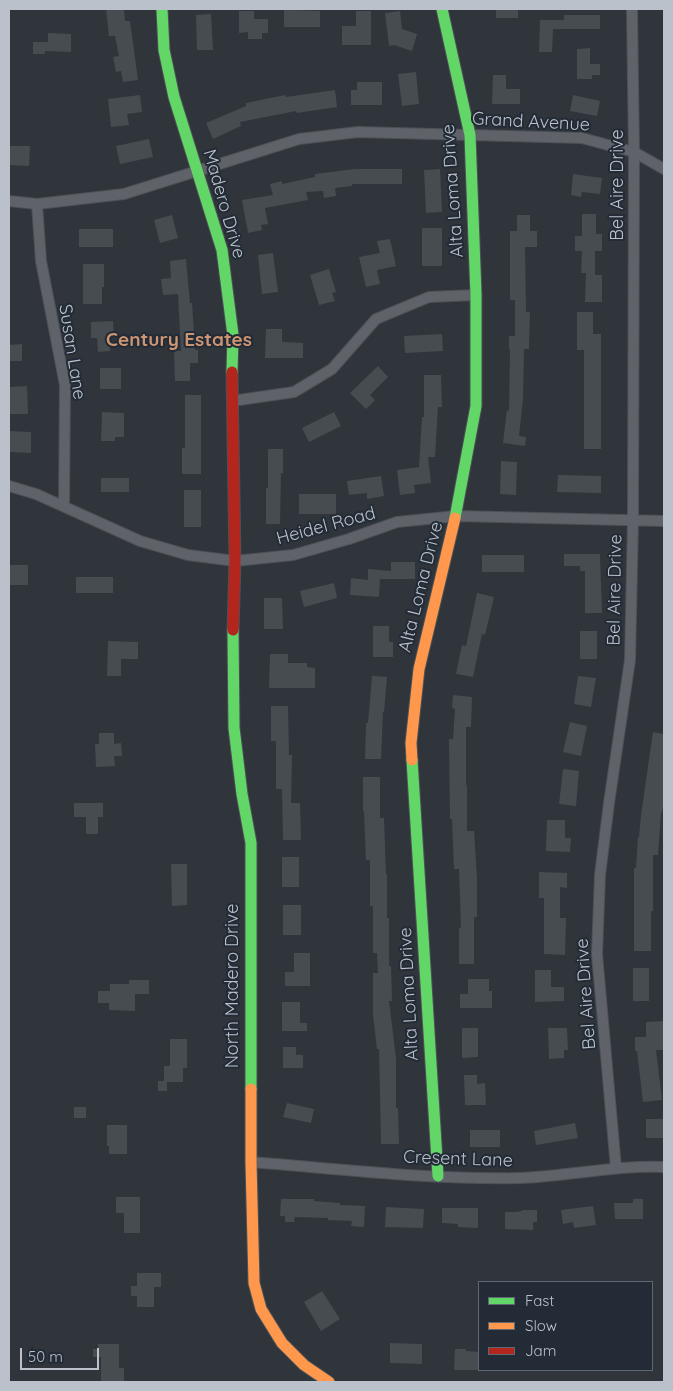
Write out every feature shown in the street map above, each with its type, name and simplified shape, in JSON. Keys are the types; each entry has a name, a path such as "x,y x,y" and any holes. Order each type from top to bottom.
{"street":[{"name":"Madero Drive","path":"162,9 164,50 174,97 222,250 233,335 232,401 235,561"},
{"name":"Alta Loma Drive","path":"438,1176 411,743 419,669 456,516 476,406 476,295 470,134 442,9"},
{"name":"Bel Aire Drive","path":"616,1168 597,954 600,875 630,660 633,521 634,152 632,9"},
{"name":"Grand Avenue","path":"9,201 38,204 124,194 299,139 358,132 582,138 634,152 664,169"},
{"name":"Susan Lane","path":"38,204 41,261 65,385 64,506"},
{"path":"232,401 294,392 332,368 376,319 429,297 476,295"},
{"name":"Heidel Road","path":"9,486 36,494 140,541 188,555 235,561 293,555 349,539 397,522 456,516 664,521"},
{"name":"North Madero Drive","path":"235,561 234,728 242,794 251,843 251,1162 254,1283 261,1309 282,1343 304,1365 329,1382"},
{"name":"Cresent Lane","path":"251,1162 438,1176 522,1178 616,1168 664,1167"}],"building":[{"path":"106,9 124,9 125,21 130,21 138,80 123,82 121,71 116,72 113,57 119,56 115,36 109,36"},
{"path":"496,9 518,9 518,18 496,18"},
{"path":"284,10 320,11 320,27 284,27"},
{"path":"239,11 254,11 254,19 268,19 268,33 262,33 262,39 248,39 248,32 239,33"},
{"path":"356,11 371,11 371,45 342,45 342,26 356,26"},
{"path":"400,11 402,29 417,34 412,51 394,45 389,46 385,13"},
{"path":"211,14 213,50 197,50 196,15"},
{"path":"564,15 600,15 600,29 553,29 552,52 539,52 540,20 564,20"},
{"path":"48,33 71,34 71,52 45,51 45,54 33,54 33,42 48,42"},
{"path":"590,48 590,64 600,64 600,75 592,75 592,79 577,79 577,49"},
{"path":"416,72 419,104 402,106 398,74"},
{"path":"493,75 506,75 506,89 520,89 520,104 492,104"},
{"path":"357,82 382,82 382,105 351,105 351,90 357,90"},
{"path":"335,90 337,107 297,113 296,111 240,122 241,126 213,139 206,123 246,106 246,103 285,95 286,97"},
{"path":"140,95 142,112 127,114 129,125 111,127 108,99"},
{"path":"573,95 600,101 597,116 570,111"},
{"path":"149,139 153,157 120,164 116,146"},
{"path":"9,146 30,146 29,166 9,165"},
{"path":"355,169 402,169 402,184 352,184 352,186 335,188 336,196 324,198 323,191 306,192 308,200 265,208 268,224 261,225 262,230 248,233 242,200 273,195 270,184 282,181 282,184 315,177 315,174"},
{"path":"440,169 442,212 426,213 424,170"},
{"path":"573,174 602,178 600,194 582,192 581,197 571,195"},
{"path":"582,214 596,214 596,234 602,234 602,251 595,251 595,275 602,275 602,302 585,302 586,273 581,273 582,251 575,251 575,236 582,236"},
{"path":"172,215 178,238 160,243 154,220"},
{"path":"517,215 530,215 530,231 537,231 537,247 525,247 526,312 530,312 529,349 524,349 523,399 519,436 526,437 525,446 503,443 507,410 509,411 509,336 515,336 515,300 510,300 510,231 517,231"},
{"path":"422,228 442,228 442,266 422,266"},
{"path":"79,229 113,229 113,247 79,247"},
{"path":"390,239 396,266 377,270 380,284 366,287 359,257 380,253 377,241"},
{"path":"273,253 278,292 262,294 258,255"},
{"path":"186,259 198,363 190,363 190,381 175,381 174,351 181,351 178,294 163,295 161,279 171,278 170,261"},
{"path":"83,264 104,264 102,304 83,304"},
{"path":"329,269 336,292 332,293 335,301 319,305 310,275"},
{"path":"577,312 593,312 593,334 601,334 601,449 584,449 584,350 577,350"},
{"path":"113,321 114,337 110,337 110,351 98,352 97,338 91,338 91,322"},
{"path":"266,329 282,329 282,342 303,343 303,358 265,358"},
{"path":"442,334 443,351 405,353 404,336"},
{"path":"22,344 22,361 9,361 9,345"},
{"path":"378,366 388,377 370,395 375,400 366,409 350,393"},
{"path":"100,368 121,368 121,389 100,389"},
{"path":"424,375 441,375 442,407 438,407 435,457 428,457 431,483 414,485 415,493 400,495 397,470 419,467 422,417 424,417"},
{"path":"27,386 28,414 9,414 9,387"},
{"path":"185,395 201,395 201,474 182,474 182,448 185,448"},
{"path":"102,412 124,413 124,437 115,437 115,441 101,441"},
{"path":"334,412 341,426 309,442 302,428"},
{"path":"9,431 31,432 31,453 9,452"},
{"path":"268,449 283,449 280,524 266,524"},
{"path":"501,461 517,462 516,495 500,494"},
{"path":"558,475 601,476 601,493 557,492"},
{"path":"381,476 384,496 367,499 367,493 349,495 347,481"},
{"path":"101,478 129,478 129,492 101,492"},
{"path":"184,490 201,490 201,527 184,527"},
{"path":"299,494 336,494 336,514 299,514"},
{"path":"564,554 600,554 602,613 585,613 585,571 580,571 580,566 564,566"},
{"path":"482,555 524,555 524,572 482,572"},
{"path":"391,562 415,562 415,579 380,579 379,597 350,595 351,578 368,580 368,569 391,571"},
{"path":"9,565 28,565 28,585 9,585"},
{"path":"76,577 113,577 113,593 76,593"},
{"path":"334,583 337,598 304,607 300,591"},
{"path":"477,593 494,597 485,635 482,634 473,677 456,674 462,645 466,646"},
{"path":"264,598 282,598 283,629 264,629"},
{"path":"373,626 389,626 389,642 393,642 393,657 373,657"},
{"path":"580,631 597,631 597,659 580,659"},
{"path":"108,641 138,642 138,659 121,659 121,676 107,676"},
{"path":"270,654 288,654 288,663 307,663 307,667 315,668 315,688 269,688"},
{"path":"372,676 387,677 383,711 381,759 365,759 366,723 368,723"},
{"path":"578,676 596,678 591,707 574,704"},
{"path":"453,695 472,697 471,727 466,727 466,785 467,831 474,831 477,878 477,917 474,917 474,964 459,964 459,928 461,928 459,869 454,869 452,819 450,819 449,739 453,739 455,709 452,708"},
{"path":"271,706 288,706 289,755 292,755 291,803 300,803 301,840 283,840 282,789 276,789 276,741 271,741"},
{"path":"570,722 587,726 581,756 563,752"},
{"path":"653,732 664,734 664,800 661,812 658,855 653,855 651,951 634,951 634,868 636,868 638,837"},
{"path":"99,733 114,733 114,744 121,743 122,756 114,756 115,766 96,767 95,744 99,744"},
{"path":"563,769 579,771 576,806 559,804"},
{"path":"363,777 380,777 380,818 384,818 387,918 389,918 389,966 391,966 392,1001 389,1001 396,1058 396,1108 398,1108 399,1144 381,1144 379,1049 377,1049 373,1015 373,973 378,973 377,953 373,953 373,906 370,906 370,860 366,860"},
{"path":"74,803 103,803 103,817 98,817 98,834 86,834 86,817 74,817"},
{"path":"547,820 565,820 565,838 571,838 570,852 546,851"},
{"path":"282,857 299,857 299,887 282,887"},
{"path":"171,864 187,864 187,905 172,906"},
{"path":"539,872 567,873 567,888 560,887 560,918 566,918 565,955 544,954 544,898 539,898"},
{"path":"283,905 301,905 301,935 283,935"},
{"path":"294,953 310,953 310,986 285,986 285,972 294,972"},
{"path":"633,968 649,968 649,1001 633,1001"},
{"path":"535,970 551,970 551,987 564,987 564,1001 535,1002"},
{"path":"468,979 489,979 489,991 492,991 492,1008 460,1008 460,994 468,994"},
{"path":"129,980 149,980 149,994 135,994 135,1011 109,1010 109,1003 98,1003 98,991 110,991 110,984 129,984"},
{"path":"282,1002 300,1002 300,1023 307,1023 307,1031 282,1031"},
{"path":"663,1021 664,1050 656,1050 662,1100 643,1102 637,1051 635,1051 635,1037 646,1037 646,1022"},
{"path":"462,1028 478,1028 478,1057 462,1058"},
{"path":"548,1028 567,1028 568,1050 564,1050 564,1058 549,1059"},
{"path":"170,1039 187,1039 187,1068 183,1068 183,1082 167,1082 167,1091 158,1091 158,1081 164,1081 164,1066 170,1066"},
{"path":"283,1047 296,1047 296,1055 303,1055 303,1068 283,1068"},
{"path":"464,1075 477,1075 477,1084 485,1083 486,1105 465,1105"},
{"path":"287,1103 314,1109 311,1123 283,1117"},
{"path":"74,1107 86,1107 86,1118 74,1118"},
{"path":"646,1119 664,1119 664,1138 646,1138"},
{"path":"575,1123 578,1138 536,1145 534,1131"},
{"path":"107,1125 127,1125 127,1154 109,1154"},
{"path":"470,1130 500,1130 500,1147 470,1147"},
{"path":"116,1197 140,1197 140,1233 124,1233 124,1213 116,1213"},
{"path":"281,1199 314,1199 314,1201 340,1203 340,1205 365,1206 364,1227 351,1226 352,1221 328,1220 328,1218 295,1217 294,1222 285,1222 285,1216 280,1216"},
{"path":"633,1199 643,1199 643,1219 615,1219 614,1203 633,1203"},
{"path":"593,1206 596,1225 574,1228 573,1222 563,1224 561,1210"},
{"path":"386,1207 424,1209 423,1228 385,1227"},
{"path":"442,1208 478,1208 478,1228 458,1227 458,1224 442,1223"},
{"path":"537,1210 537,1222 533,1222 533,1230 505,1229 505,1212"},
{"path":"137,1273 161,1273 161,1287 154,1287 154,1307 137,1307 137,1296 131,1296 131,1286 137,1286"},
{"path":"322,1291 340,1319 321,1331 304,1302"},
{"path":"390,1343 422,1344 422,1364 390,1363"},
{"path":"98,1344 119,1344 119,1368 124,1368 124,1382 101,1382 101,1357 93,1357 93,1349 98,1349"},
{"path":"455,1349 478,1352 478,1370 454,1370"}],"traffic: fast":[{"path":"162,9 164,50 174,97 222,250 233,335 232,372"},
{"path":"442,9 470,135 476,295 476,406 455,518"},
{"path":"233,630 234,728 242,794 251,843 251,1089"},
{"path":"412,760 438,1176"}],"traffic: slow":[{"path":"412,760 411,743 419,669 455,518"},
{"path":"251,1089 254,1283 261,1309 282,1343 304,1365 329,1382"}],"traffic: jam":[{"path":"232,372 235,561 233,630"}],"district":[{"name":"Century Estates","path":"179,340"}]}
